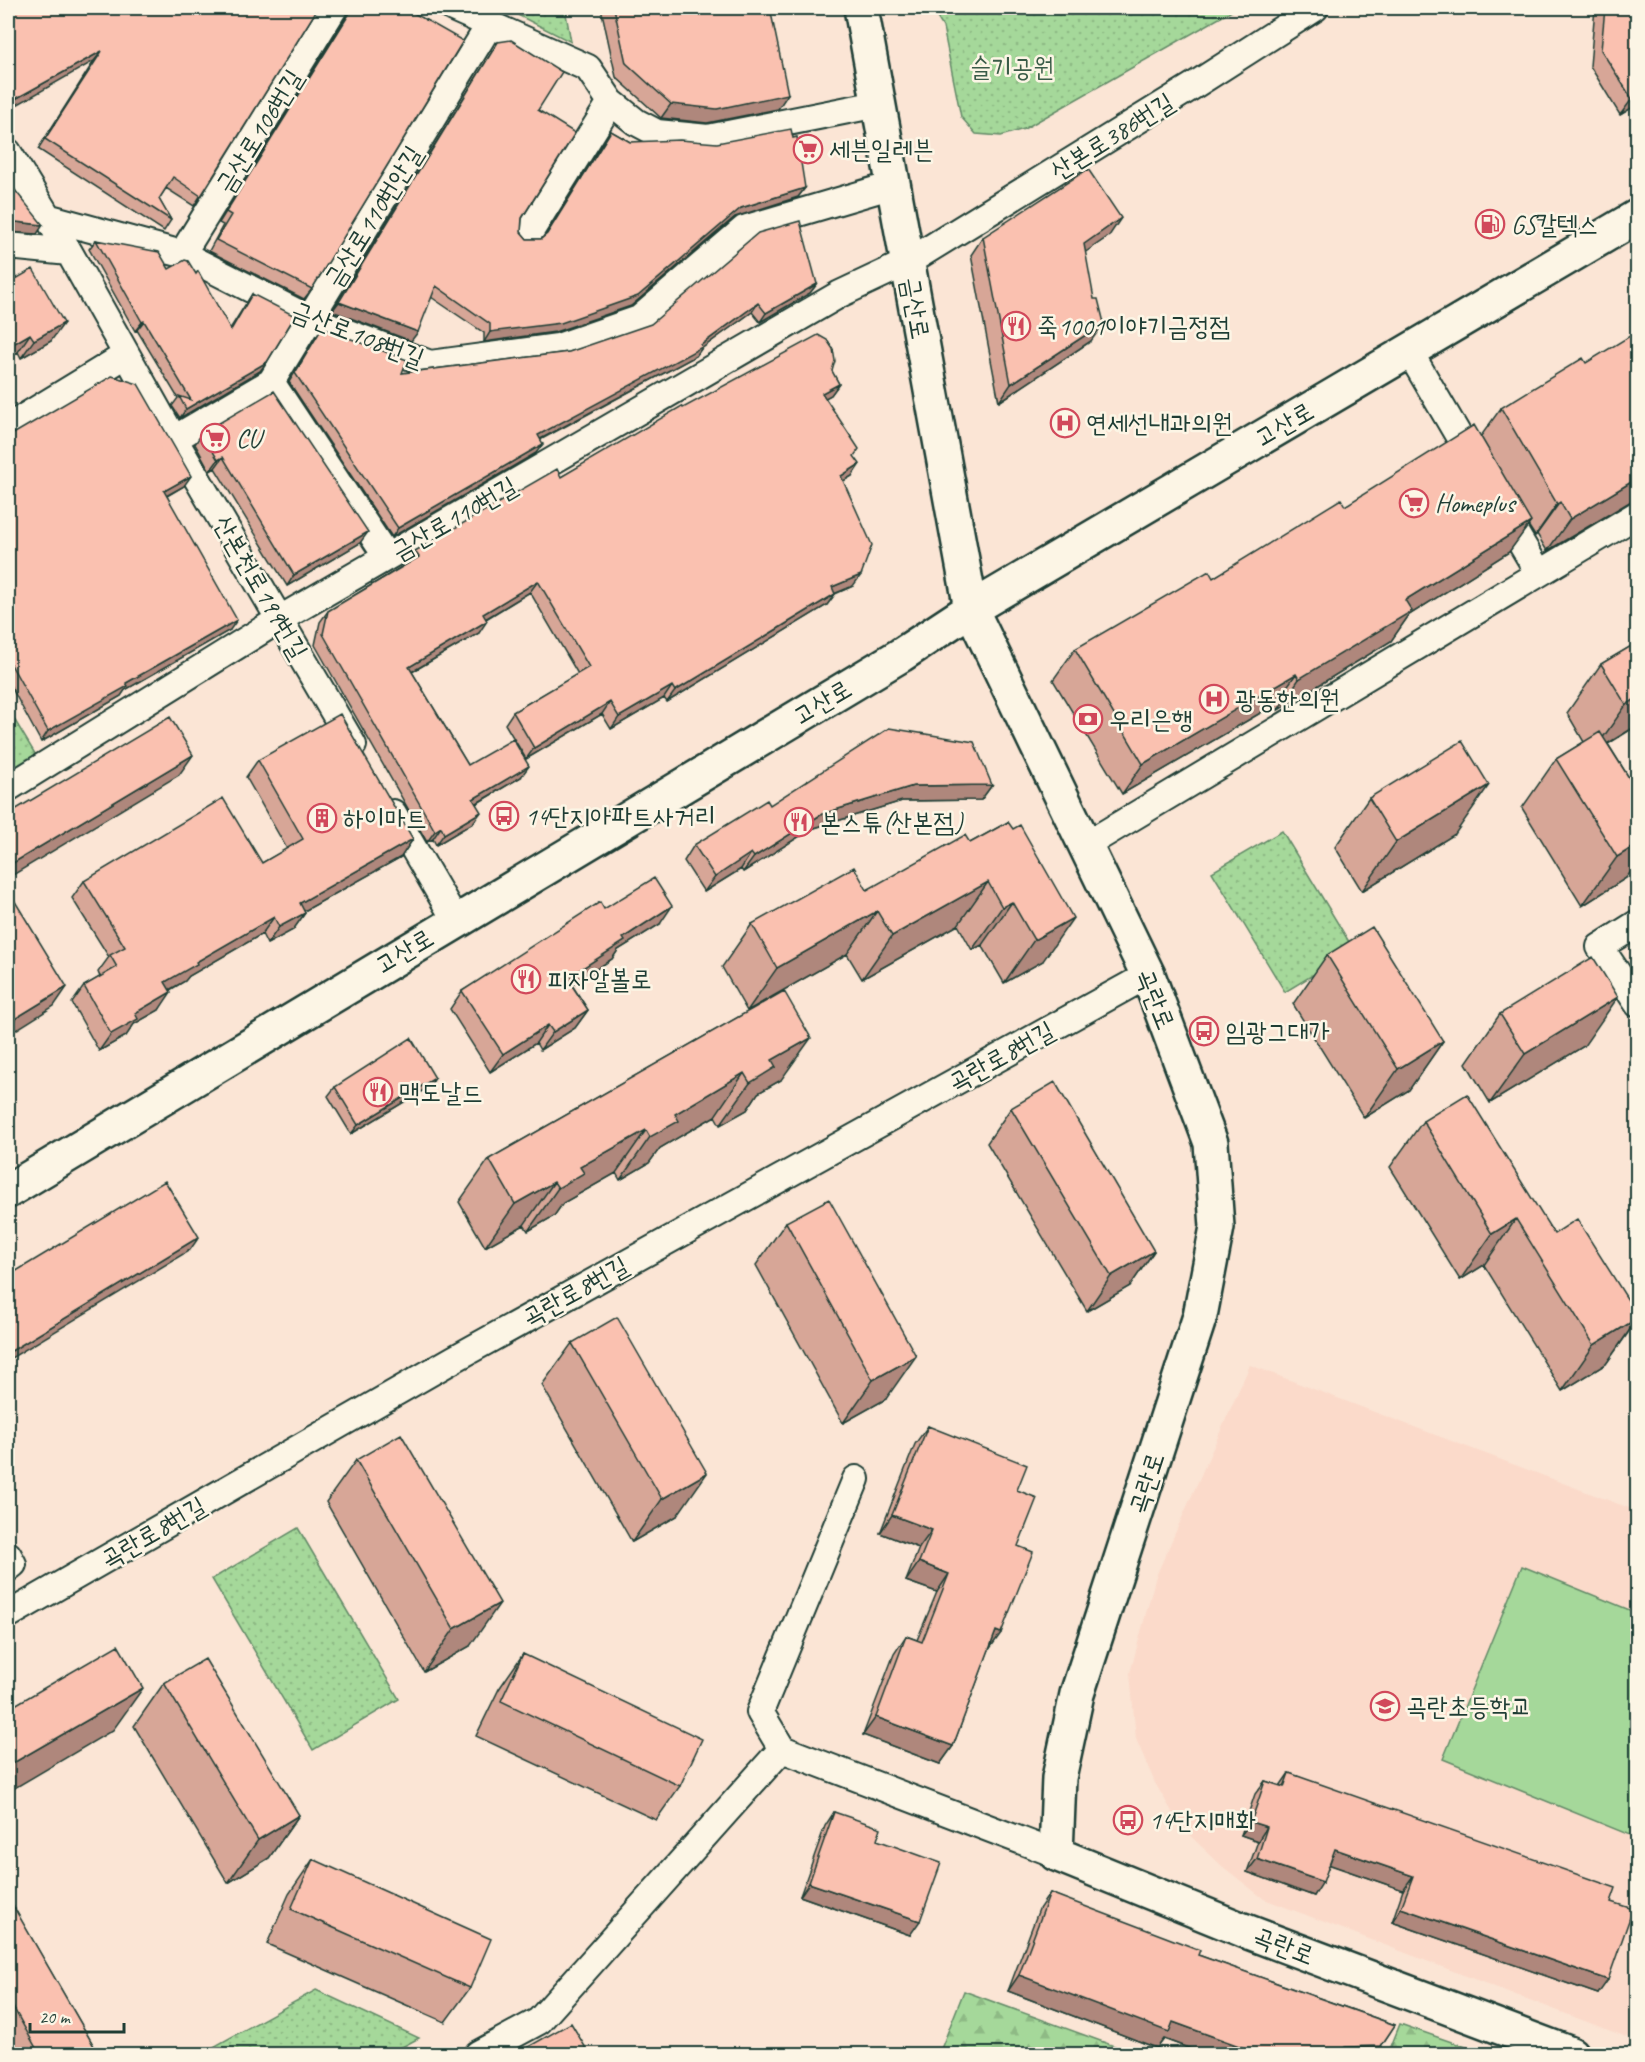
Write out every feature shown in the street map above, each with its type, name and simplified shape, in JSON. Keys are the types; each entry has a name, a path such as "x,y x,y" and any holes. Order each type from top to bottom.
{"street":[{"name":"금산로106번길","path":"182,254 334,8"},
{"path":"453,8 588,68 611,102 636,123 657,133 708,138 878,104"},
{"name":"금산로","path":"861,8 971,609"},
{"name":"산본로386번길","path":"908,262 1315,8"},
{"name":"금산로110번안길","path":"271,382 308,318 409,160 490,24"},
{"path":"528,235 611,102"},
{"name":"산본천로199번길","path":"8,152 69,252 174,439 456,921"},
{"name":"금산로108번길","path":"47,217 182,254 308,318 430,364 558,347 639,319 744,230 893,184"},
{"name":"고산로","path":"8,1191 901,655 971,609 1638,216"},
{"path":"8,246 69,252"},
{"name":"금산로110번길","path":"8,788 280,619 830,300 908,262"},
{"path":"1408,351 1539,573"},
{"path":"8,427 126,355"},
{"path":"174,439 271,382 387,557"},
{"path":"1086,845 1638,514"},
{"name":"곡란로","path":"971,609 1148,975 1211,1143 1217,1227 1200,1316 1077,1694 1059,1778 1056,1854 1243,1930 1571,2055"},
{"path":"1638,922 1600,947 1638,1005"},
{"name":"곡란로8번길","path":"8,1616 454,1359 1148,975"},
{"path":"856,1479 760,1712 782,1749 1056,1854"},
{"path":"8,1555 13,1564 8,1568"},
{"path":"478,2055 539,2021 782,1749"}],"shaded area":[{"name":"곡란초등학교","path":"1250,1365 1637,1511 1637,2041 1264,1899 1222,1866 1181,1827 1155,1783 1136,1739 1130,1673 1156,1576"}],"green space":[{"path":"504,8 565,8 571,42"},
{"name":"슬기공원","path":"931,8 1237,8 1024,129 1001,136 976,134 961,117 943,27"},
{"path":"8,709 40,762 8,782"},
{"path":"1282,831 1354,950 1285,992 1212,872"},
{"path":"298,1528 399,1699 313,1750 212,1579"},
{"path":"1522,1566 1637,1613 1637,1838 1443,1759"},
{"path":"316,1990 419,2038 389,2054 201,2054"},
{"path":"964,1991 1136,2054 939,2054"},
{"path":"1400,2024 1486,2054 1388,2054"}],"building":[{"path":"8,8 318,8 201,196 173,177 159,199 171,220 45,139 102,51 8,103"},
{"path":"353,8 405,8 463,41 312,289 216,240 231,215 226,212"},
{"path":"614,8 770,8 788,94 717,109 671,104 626,63"},
{"path":"1605,8 1638,8 1638,95 1632,99 1601,50"},
{"path":"511,40 562,72 538,110 575,133 522,218 521,232 527,239 541,239 547,234 611,131 630,142 680,140 717,143 791,129 793,138 797,137 805,188 741,208 638,296 561,323 490,332 490,324 436,286 418,332 339,302 498,42"},
{"path":"1088,169 1121,218 1084,244 1094,299 1098,299 1104,323 1011,384 983,237"},
{"path":"8,184 43,225 16,222 8,224"},
{"path":"800,221 817,284 766,313 758,303 701,345 702,347 538,435 543,444 398,528 295,373 322,328 407,360 402,373 569,352 651,324 758,233"},
{"path":"96,240 159,252 169,269 185,260 188,261 196,274 198,271 231,330 252,294 295,316 267,362 186,409 179,396 191,400 144,321 142,322"},
{"path":"33,269 64,323 34,340 30,334 8,347 8,278 14,274 16,279"},
{"path":"1638,331 1638,478 1570,519 1560,502 1557,504 1501,408 1583,358 1586,363"},
{"path":"818,335 827,340 833,349 835,361 832,371 839,384 822,393 859,449 854,456 860,464 841,476 872,545 861,575 832,587 835,594 675,691 672,686 619,717 610,702 534,748 513,712 589,667 538,581 483,614 487,621 409,667 468,765 513,739 529,766 473,799 481,812 444,834 441,827 435,831 323,634 328,611 419,557 415,551 557,469 561,477 682,406 683,408"},
{"path":"112,376 138,384 191,476 164,491 237,620 126,683 128,686 48,731 8,659 8,437"},
{"path":"274,391 368,532 294,575 223,457 218,460 202,433"},
{"path":"1474,425 1531,522 1405,600 1412,611 1299,679 1296,674 1143,764 1075,649 1209,571 1213,578 1341,499 1345,506"},
{"path":"1638,642 1638,697 1626,705 1601,664"},
{"path":"340,714 413,839 300,903 305,913 279,927 274,917 165,982 171,992 135,1013 138,1019 111,1034 84,986 117,967 110,955 125,947 84,881 223,798 262,863 303,839 258,760"},
{"path":"170,717 193,755 8,866 8,814"},
{"path":"889,728 974,742 992,785 913,786 822,814 754,857 751,853 715,877 694,845 767,800 770,805"},
{"path":"1600,732 1638,792 1638,844 1617,857 1556,759"},
{"path":"1462,741 1489,785 1396,842 1369,798"},
{"path":"1008,822 1013,829 1020,825 1073,918 1034,940 1012,902 1002,907 988,882 892,936 877,911 777,968 752,924 854,867 867,890 965,835 970,843"},
{"path":"654,878 672,906 623,938 625,941 567,978 588,1010 553,1032 548,1025 503,1054 462,991 600,902 604,909"},
{"path":"8,890 67,987 8,1023"},
{"path":"1372,927 1443,1041 1398,1069 1327,955"},
{"path":"1593,957 1618,997 1525,1054 1500,1014"},
{"path":"784,991 811,1038 772,1060 776,1067 750,1083 744,1073 675,1114 679,1121 650,1137 646,1130 580,1167 584,1173 558,1188 554,1182 515,1204 489,1159"},
{"name":"맥도날드","path":"411,1038 435,1078 358,1125 335,1087"},
{"path":"1055,1082 1154,1251 1111,1276 1011,1108"},
{"path":"1467,1094 1554,1234 1577,1219 1638,1318 1594,1345 1516,1219 1492,1234 1423,1121"},
{"path":"165,1181 199,1237 8,1353 8,1276"},
{"path":"829,1199 916,1356 873,1380 786,1222"},
{"path":"617,1317 707,1473 662,1499 572,1343"},
{"path":"928,1426 1027,1465 1017,1490 1037,1498 1018,1546 1033,1552 1001,1633 996,1631 953,1746 876,1717 906,1636 922,1642 949,1574 919,1562 932,1530 892,1515"},
{"path":"401,1434 500,1603 454,1629 356,1460"},
{"path":"118,1645 143,1688 8,1766 8,1709"},
{"path":"523,1654 702,1739 680,1786 501,1701"},
{"path":"205,1659 299,1815 258,1840 164,1683"},
{"path":"1289,1773 1616,1888 1611,1902 1633,1909 1608,1980 1401,1908 1413,1876 1335,1849 1323,1882 1257,1859 1267,1827 1251,1822 1265,1781 1284,1787"},
{"path":"834,1812 881,1828 877,1840 941,1863 920,1921 809,1883"},
{"path":"313,1859 491,1939 470,1988 291,1909"},
{"path":"1050,1893 1200,1950 1198,1955 1395,2025 1381,2046 1345,2047 1340,2055 1264,2055 1173,2022 1169,2032 1019,1975"},
{"path":"8,1897 99,2055 40,2055 8,1998"},
{"path":"571,2023 590,2055 532,2055 528,2047"}],"place":[{"name":"세븐일레븐","path":"808,149"},
{"name":"GS칼텍스","path":"1490,224"},
{"name":"죽1001이야기금정점","path":"1016,326"},
{"name":"연세선내과의원","path":"1065,423"},
{"name":"CU","path":"215,438"},
{"name":"Homeplus","path":"1414,503"},
{"name":"광동한의원","path":"1214,699"},
{"name":"우리은행","path":"1088,719"},
{"name":"14단지아파트사거리","path":"504,816"},
{"name":"하이마트","path":"322,818"},
{"name":"본스튜(산본점)","path":"799,822"},
{"name":"피자알볼로","path":"526,979"},
{"name":"임광그대가","path":"1204,1031"},
{"name":"맥도날드","path":"378,1092"},
{"name":"곡란초등학교","path":"1385,1706"},
{"name":"14단지매화","path":"1128,1820"}]}
